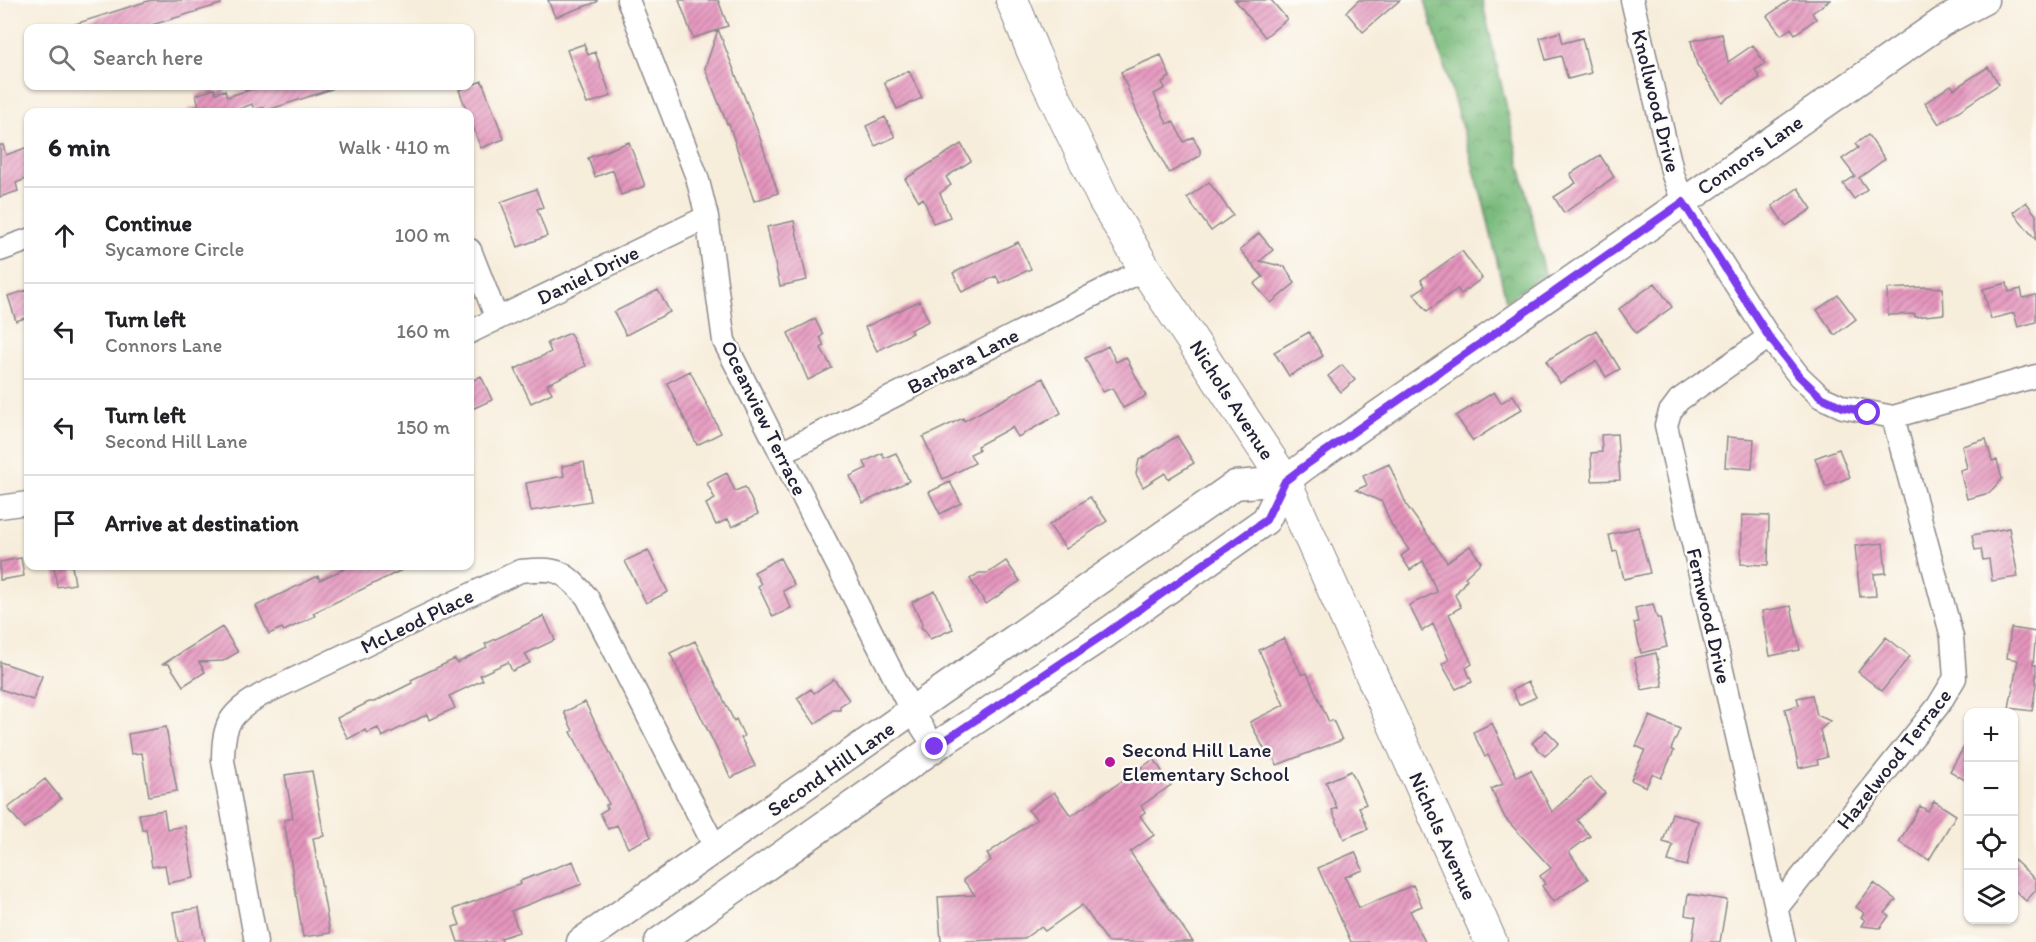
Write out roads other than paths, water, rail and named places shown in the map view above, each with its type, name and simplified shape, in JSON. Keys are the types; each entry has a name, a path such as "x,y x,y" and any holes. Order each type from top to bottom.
{"main road":[{"name":"Nichols Avenue","path":"1012,0 1081,155 1146,269 1285,481 1491,942"}],"street":[{"name":"Oceanview Terrace","path":"628,0 697,177 707,217 724,341 912,712 935,747"},
{"name":"Knollwood Drive","path":"1632,0 1673,175 1683,202 1769,337 1799,376 1821,397 1843,407 1893,417"},
{"name":"Connors Lane","path":"1285,481 1942,22 1984,0"},
{"name":"Daniel Drive","path":"474,330 707,217"},
{"path":"0,250 24,241"},
{"path":"474,260 497,319"},
{"name":"Barbara Lane","path":"781,453 1146,269"},
{"name":"Fernwood Drive","path":"1769,337 1679,400 1670,412 1666,425 1784,942"},
{"path":"1893,417 2036,376"},
{"name":"Hazelwood Terrace","path":"1776,909 1938,706 1955,678 1952,637 1893,417"},
{"name":"Second Hill Lane","path":"581,942 1235,485 1285,481"},
{"name":"Second Hill Lane","path":"658,942 745,883 935,747 1105,634 1266,520 1285,481"},
{"path":"0,507 24,503"},
{"name":"McLeod Place","path":"256,942 223,761 225,731 234,714 261,695 520,571 545,569 568,575 587,597 716,849"},
{"path":"1080,595 1105,634"},
{"path":"716,849 745,883"}],"place":[{"name":"Second Hill Lane Elementary School","path":"1110,762"}]}
